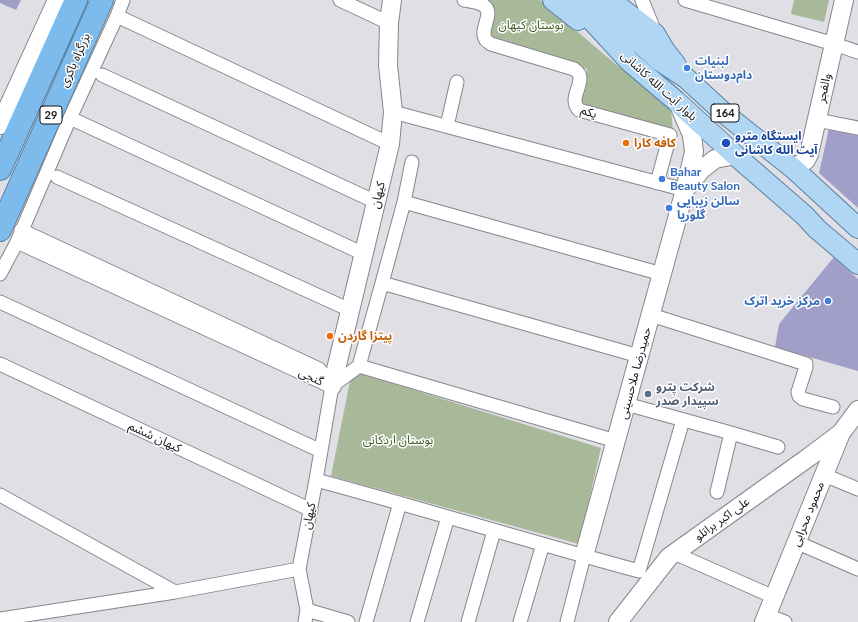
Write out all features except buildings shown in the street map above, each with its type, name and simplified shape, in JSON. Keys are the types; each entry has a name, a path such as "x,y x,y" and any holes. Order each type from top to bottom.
{"highway":[{"name":"بزرگراه باکری","path":"0,169 76,0"},
{"name":"بزرگراه باکری","path":"13,234 102,0"}],"main road":[{"path":"553,0 629,62"},
{"name":"بلوار آیت الله کاشانی","path":"571,0 585,13 629,62 676,101 734,155 858,264"},
{"name":"بلوار آیت الله کاشانی","path":"591,0 660,61 686,78 725,114 794,169 858,228"},
{"path":"610,0 655,34 665,51 686,78"}],"street":[{"path":"0,125 57,0"},
{"path":"0,274 13,234 70,118 123,0"},
{"path":"340,0 389,23"},
{"name":"کیهان","path":"306,616 299,569 311,510 332,386 390,144 393,112 388,65 389,23 392,0"},
{"name":"یکم","path":"464,0 482,4 487,9 488,15 483,34 486,40 491,44 574,69 579,74 579,81 574,101 575,106 579,110 670,135 657,182"},
{"path":"642,0 655,34"},
{"path":"685,0 858,52"},
{"name":"والفجر","path":"794,169 806,160 809,154 844,0"},
{"path":"117,16 390,144"},
{"path":"102,75 376,202"},
{"path":"447,126 457,82"},
{"name":"حمیدرضا ملاحسینی","path":"584,556 651,315 694,152 692,135 676,101"},
{"path":"393,112 685,190 701,170 715,159 734,155"},
{"path":"70,118 364,254"},
{"path":"817,120 858,128"},
{"path":"332,386 358,366 404,202 412,162"},
{"path":"57,177 350,310"},
{"path":"404,202 662,274"},
{"name":"گنجی","path":"13,234 332,386"},
{"path":"382,283 639,356"},
{"path":"0,302 321,451"},
{"path":"651,315 806,364 798,392 799,396 803,399 833,407"},
{"name":"کیهان ششم","path":"0,364 311,510"},
{"path":"358,366 616,441"},
{"path":"626,404 778,447"},
{"name":"محمود محرابی","path":"765,618 841,433 858,411"},
{"path":"316,480 639,571 684,420"},
{"path":"717,492 731,433"},
{"name":"علی اکبر براتلو","path":"618,622 669,557 841,433"},
{"path":"824,475 858,489"},
{"path":"0,496 175,592"},
{"path":"366,622 400,503"},
{"path":"417,622 448,517"},
{"path":"468,622 494,531"},
{"path":"796,542 858,569"},
{"path":"520,622 543,544"},
{"path":"674,553 774,597"},
{"path":"567,622 584,556"},
{"path":"0,619 175,592 299,569"},
{"path":"294,622 306,616 348,622"},
{"path":"765,618 785,622"}],"green space":[{"name":"بوستان کیهان","path":"480,0 540,0 671,111 673,131 580,105 587,69 488,37 491,3"},
{"path":"794,0 829,0 824,22 791,14"},
{"name":"بوستان اردکانی","path":"352,371 601,448 579,544 331,476"}],"place":[{"name":"لبنیات دام‌دوستان","path":"687,68"},
{"name":"کافه کارا","path":"626,143"},
{"name":"ایستگاه مترو آیت الله کاشانی","path":"726,143"},
{"name":"Bahar Beauty Salon","path":"662,179"},
{"name":"سالن زیبایی گلوريا","path":"669,208"},
{"name":"مرکز خرید اترک","path":"828,301"},
{"name":"پیتزا گاردن","path":"330,336"},
{"name":"شرکت پترو سپیدار صدر","path":"648,394"}]}
